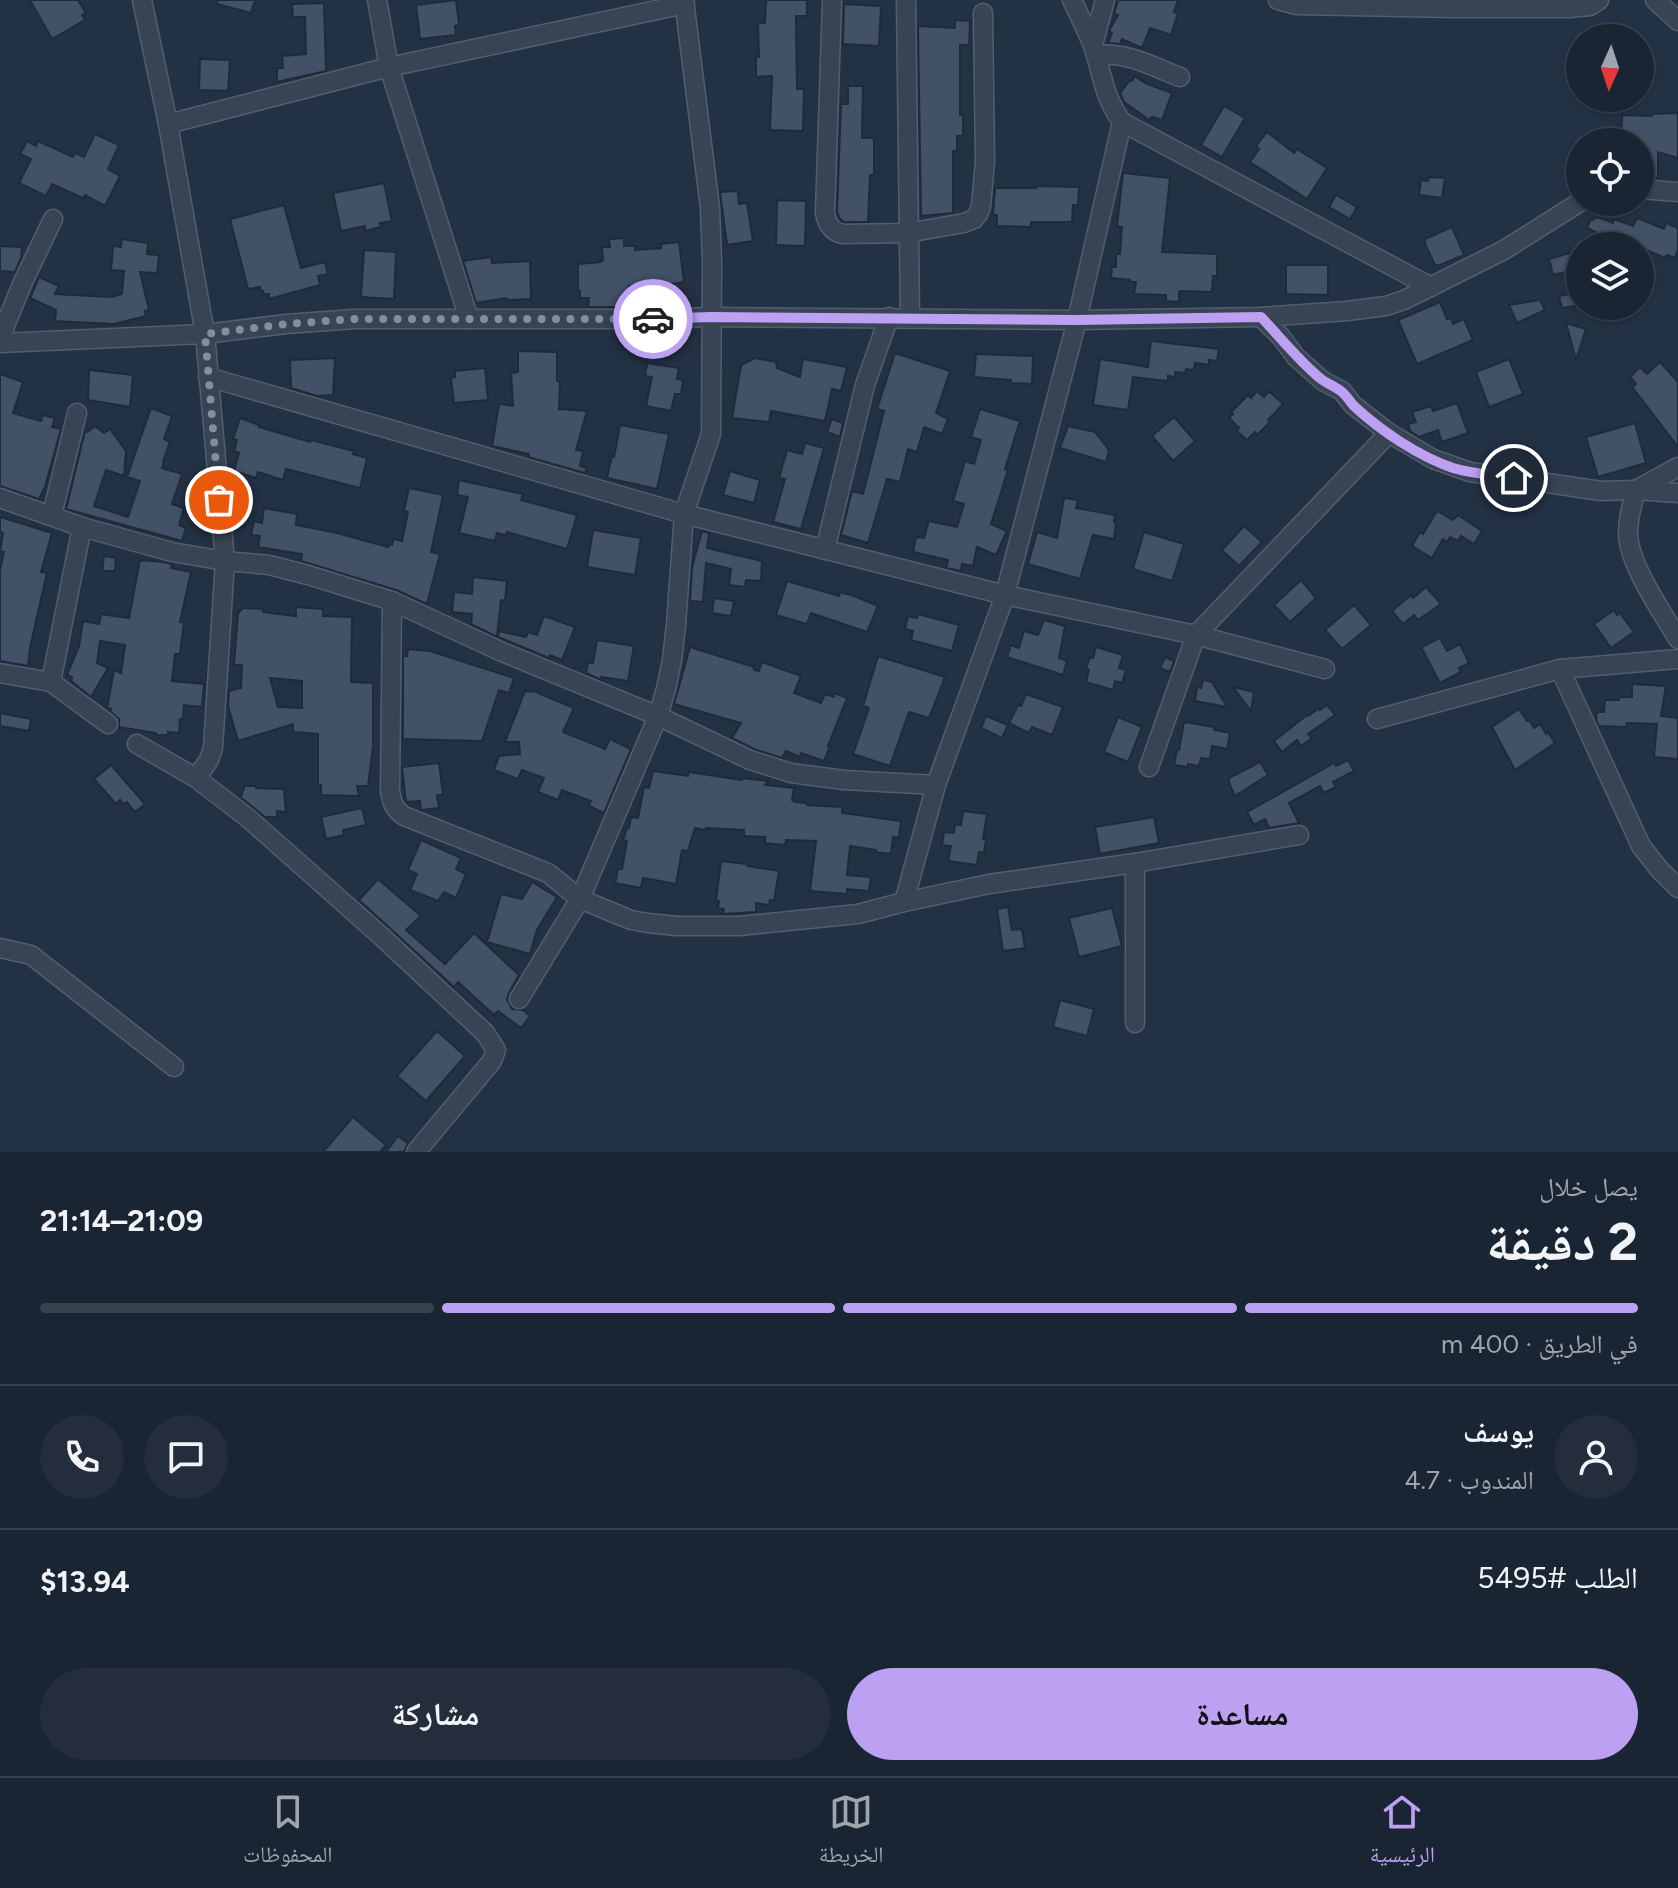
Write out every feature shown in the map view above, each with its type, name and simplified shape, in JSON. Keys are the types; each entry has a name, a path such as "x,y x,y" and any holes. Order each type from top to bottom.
{"street":[{"path":"142,0 168,124 205,334 225,561 213,748 209,760 196,778"},
{"path":"377,0 389,67 469,319"},
{"path":"906,0 910,318"},
{"path":"1072,0 1094,50 1106,96 1122,122 1431,287"},
{"path":"1094,50 1105,0"},
{"path":"1278,0 1297,5 1568,8 1590,6 1599,0"},
{"path":"1655,0 1678,21"},
{"path":"168,124 389,67 685,2 710,208 711,434 684,514 673,648 658,716 580,899 519,999"},
{"path":"832,2 825,213 827,222 836,233 842,234 907,233 964,223 978,214 985,162 983,13"},
{"path":"1094,50 1124,56 1180,77"},
{"path":"904,902 936,785 1005,595 1077,320 1122,122"},
{"path":"1654,190 1678,192"},
{"path":"53,219 23,282 0,341 205,334 354,319 889,317 1077,320 1261,317 1347,311 1386,306 1404,300 1504,250 1566,211"},
{"path":"825,550 865,385 889,317"},
{"path":"1261,317 1296,357 1323,381 1342,391 1353,405 1389,433 1433,459 1470,472 1601,491 1678,493"},
{"path":"208,377 684,514 1005,595 1196,635 1325,669"},
{"path":"52,515 77,413"},
{"path":"1149,767 1196,635 1389,433"},
{"path":"1678,467 1636,490 1629,513 1628,536 1642,576 1678,639"},
{"path":"0,498 82,527 172,552 269,565 392,601 500,651 658,716 750,760 791,773 844,780 936,785"},
{"path":"51,682 82,527"},
{"path":"392,601 390,791 397,810 404,816 548,873 580,899 631,920 677,926 739,926 835,917 989,884 1299,835"},
{"path":"1377,719 1560,669 1678,659"},
{"path":"1560,669 1641,846 1678,888"},
{"path":"0,673 51,682 108,724"},
{"path":"137,744 196,778 248,818 473,1020 494,1045 492,1061 416,1152"},
{"path":"1135,863 1135,1023"},
{"path":"0,948 31,955 174,1067"}],"building":[{"path":"30,0 78,0 86,13 82,15 85,20 52,39"},
{"path":"217,0 255,0 251,13 217,4"},
{"path":"456,0 459,25 455,26 456,35 420,39 416,5"},
{"path":"766,0 807,0 807,16 796,16 797,89 804,89 803,131 770,130 772,76 756,77 758,23 765,23"},
{"path":"1118,0 1178,0 1174,12 1178,13 1171,35 1150,28 1142,48 1122,39 1120,44 1108,43 1112,33 1109,31 1118,15 1114,14"},
{"path":"324,3 326,71 277,82 277,68 283,68 282,56 306,54 305,17 293,17 292,4"},
{"path":"844,4 881,6 879,46 843,44"},
{"path":"955,20 970,21 969,45 960,45 963,136 957,136 957,151 953,151 953,213 921,216 918,26 955,28"},
{"path":"200,59 230,60 228,91 199,90"},
{"path":"1135,76 1172,93 1162,120 1152,117 1149,120 1124,102 1120,93"},
{"path":"848,86 863,86 862,138 874,138 874,175 870,175 868,222 844,222 837,212 841,104 848,104"},
{"path":"1224,106 1245,118 1222,157 1201,145"},
{"path":"1678,113 1678,158 1658,152 1658,178 1654,178 1654,128 1622,128 1622,115"},
{"path":"1267,132 1294,153 1297,149 1327,168 1307,199 1250,162 1259,149 1256,146"},
{"path":"95,134 119,145 108,169 120,176 105,206 85,195 83,198 52,184 46,196 19,183 31,159 20,154 27,141 36,146 38,141 73,157 75,153 84,157"},
{"path":"1123,173 1170,178 1162,252 1217,254 1217,276 1213,276 1212,292 1179,291 1179,302 1166,301 1166,295 1134,294 1136,282 1111,278 1112,267 1116,267 1116,254 1120,254 1122,227 1117,226"},
{"path":"1429,177 1445,178 1442,198 1419,195 1421,180 1428,181"},
{"path":"384,183 392,221 365,231 365,226 341,231 333,193"},
{"path":"1079,187 1078,205 1073,205 1072,222 1031,222 1031,227 997,226 997,215 993,215 995,188"},
{"path":"738,191 739,204 747,203 753,241 727,245 720,192"},
{"path":"1336,195 1357,207 1350,219 1329,207"},
{"path":"777,200 806,201 805,246 776,245"},
{"path":"284,205 301,268 325,262 328,274 318,276 320,285 269,299 269,294 263,294 260,287 248,289 230,219"},
{"path":"1597,217 1633,226 1637,218 1664,229 1666,223 1678,228 1675,258 1654,253 1654,232 1596,232 1587,228 1590,221"},
{"path":"1452,227 1464,255 1435,265 1425,239"},
{"path":"624,238 624,246 635,246 635,250 661,248 661,244 679,242 684,282 655,288 655,285 629,286 634,307 588,307 589,298 580,298 578,291 578,264 601,262 602,247 610,247 609,239"},
{"path":"122,239 148,243 147,254 159,255 157,273 140,272 149,310 145,311 146,316 114,324 55,321 56,310 30,298 39,277 59,286 55,294 112,297 122,294 124,271 111,270 113,246 121,247"},
{"path":"0,246 22,247 15,272 0,271"},
{"path":"364,250 396,252 394,299 361,297"},
{"path":"1566,254 1566,272 1553,275 1549,259"},
{"path":"491,257 492,263 530,261 531,299 506,298 476,303 463,261"},
{"path":"1286,265 1328,265 1328,295 1286,294"},
{"path":"1566,295 1566,307 1562,308 1559,296"},
{"path":"1540,300 1545,310 1517,323 1509,305"},
{"path":"1440,302 1447,319 1451,318 1453,324 1464,319 1473,340 1417,364 1398,320"},
{"path":"1566,323 1586,329 1576,360"},
{"path":"1151,341 1219,349 1217,361 1209,360 1209,365 1195,363 1194,370 1175,372 1175,377 1168,376 1168,381 1133,377 1128,410 1093,405 1100,359 1148,367"},
{"path":"518,351 557,352 559,409 587,411 576,450 583,451 580,466 587,468 585,473 528,457 529,454 492,446 499,404 513,406 511,373 518,372"},
{"path":"895,353 950,371 936,413 948,419 942,434 924,427 917,452 908,449 900,482 887,479 868,543 841,535 852,491 863,494 884,411 877,409"},
{"path":"976,354 1033,356 1032,384 974,377"},
{"path":"335,358 333,395 317,396 291,388 290,360"},
{"path":"755,358 776,362 777,368 800,377 803,359 847,367 841,391 832,389 825,421 771,411 769,422 732,418 741,365"},
{"path":"1509,359 1523,394 1489,407 1476,372"},
{"path":"1660,362 1678,382 1678,447 1632,387 1636,384 1630,377 1640,367 1647,374"},
{"path":"647,363 679,368 677,379 683,380 681,394 675,394 671,411 646,406 652,377 645,376"},
{"path":"485,368 488,400 454,403 451,378 455,377 455,371"},
{"path":"89,370 133,375 130,407 88,400"},
{"path":"0,374 23,382 13,413 41,421 43,415 55,418 52,427 61,429 39,499 0,486"},
{"path":"1257,391 1264,397 1269,391 1283,404 1257,435 1255,432 1247,440 1229,418 1248,395 1251,398"},
{"path":"1457,403 1468,433 1442,442 1438,430 1419,437 1410,431 1408,424 1416,422 1412,412 1431,406 1433,411"},
{"path":"151,408 172,416 164,439 170,442 162,468 182,474 172,504 184,508 179,525 186,528 182,541 66,509 85,431 95,426 104,433 110,429 126,451 124,476 106,470 94,506 128,517 140,481 127,477"},
{"path":"980,409 1020,421 991,524 1007,531 996,555 977,547 973,566 962,564 961,571 946,568 948,560 913,552 916,537 924,538 929,521 957,527 964,504 953,501 965,461 974,464 981,440 971,437"},
{"path":"1174,417 1195,441 1173,461 1152,436"},
{"path":"240,418 259,427 354,451 353,454 367,458 360,488 286,469 283,480 258,472 256,478 234,471 239,453 234,451 237,440 233,439"},
{"path":"832,419 843,423 840,437 827,432"},
{"path":"1635,423 1646,463 1598,477 1586,437"},
{"path":"620,425 669,434 657,489 607,478"},
{"path":"1068,426 1095,432 1109,450 1106,462 1060,448"},
{"path":"805,443 824,448 801,529 773,522 785,479 779,478 787,450 802,454"},
{"path":"730,471 760,480 754,503 723,495"},
{"path":"459,480 523,494 521,500 577,515 567,549 507,532 506,535 497,533 495,541 459,533 468,497 457,495"},
{"path":"409,488 443,495 431,552 440,554 427,604 396,590 301,561 302,554 258,547 260,536 251,535 254,521 262,523 264,508 297,514 296,525 388,547 394,539 402,541"},
{"path":"1064,498 1078,500 1076,508 1115,515 1114,539 1093,535 1080,579 1028,564 1037,532 1057,538"},
{"path":"1437,511 1453,520 1458,515 1482,531 1474,544 1461,536 1458,541 1450,537 1447,542 1443,539 1432,558 1412,546"},
{"path":"0,517 52,533 41,572 47,573 28,666 0,661 0,570 4,552 0,551 3,533 0,532"},
{"path":"1244,526 1262,542 1239,566 1222,550"},
{"path":"593,530 641,538 635,575 587,567"},
{"path":"702,531 709,533 707,548 762,561 761,581 746,580 745,587 729,585 731,569 706,563 703,602 690,601 692,567"},
{"path":"1144,532 1184,544 1172,581 1133,569"},
{"path":"104,556 116,558 115,571 102,571"},
{"path":"140,560 172,564 171,568 191,572 180,622 184,622 180,654 175,654 172,681 204,684 202,707 184,705 179,733 156,735 119,727 119,719 107,708 114,670 121,673 125,645 100,641 97,663 108,668 91,697 67,675 79,646 83,621 99,624 101,614 129,618"},
{"path":"473,577 507,581 505,601 501,600 497,637 471,624 472,614 452,612 454,592 472,594"},
{"path":"1301,580 1316,598 1290,622 1274,605"},
{"path":"787,581 839,596 840,592 878,606 867,632 811,613 807,624 776,615"},
{"path":"1426,587 1441,604 1418,620 1414,615 1403,624 1392,611"},
{"path":"714,598 734,601 731,616 712,613"},
{"path":"1354,605 1371,625 1342,649 1325,630"},
{"path":"296,607 323,609 323,616 352,617 351,682 373,683 373,746 368,786 357,786 359,796 321,795 321,785 318,785 318,734 293,732 293,724 238,741 228,706 229,691 241,688 242,665 234,665 238,613 243,608 263,609 263,612 296,616","holes":["270,678 302,681 302,708 278,707"]},
{"path":"1614,610 1617,615 1620,613 1634,632 1611,648 1594,624"},
{"path":"918,614 959,625 952,651 911,640 913,631 905,629 908,616 917,618"},
{"path":"544,616 575,627 562,660 550,655 549,658 498,637 499,631 526,637 528,632 537,635"},
{"path":"1044,620 1065,626 1059,658 1067,661 1063,675 1007,657 1011,645 1019,648 1024,631 1038,635"},
{"path":"1440,638 1447,651 1460,644 1469,663 1459,668 1461,672 1440,683 1421,647"},
{"path":"597,640 634,646 628,681 601,677 601,680 586,673 588,663 593,663"},
{"path":"690,647 754,667 754,670 759,671 762,662 801,676 794,693 821,703 825,694 834,697 835,693 847,698 824,761 786,751 782,758 754,749 732,738 741,723 674,704"},
{"path":"1096,647 1123,655 1119,668 1126,670 1122,683 1115,681 1113,690 1086,682 1089,670 1086,668"},
{"path":"408,649 430,651 514,678 509,693 499,690 482,741 403,739 403,656 407,656"},
{"path":"878,656 945,677 929,718 909,712 890,766 853,754 869,708 863,706"},
{"path":"1165,657 1174,661 1170,672 1160,668"},
{"path":"1203,680 1212,682 1227,707 1195,701 1197,687 1201,688"},
{"path":"1632,684 1666,686 1661,716 1678,718 1678,759 1654,757 1657,724 1599,726 1597,712 1604,712 1605,700 1632,697"},
{"path":"1233,687 1254,692 1251,711"},
{"path":"525,691 538,692 574,708 563,732 605,749 610,739 631,749 604,813 589,806 591,801 562,790 558,800 538,792 544,778 522,770 518,779 494,770 499,756 520,754 519,742 505,742"},
{"path":"1026,694 1063,707 1052,735 1032,727 1029,733 1009,723"},
{"path":"1327,705 1335,715 1308,734 1312,738 1301,746 1297,740 1282,752 1274,741 1307,715"},
{"path":"1519,709 1534,728 1540,724 1555,743 1515,770 1492,727"},
{"path":"0,713 31,719 29,731 0,726"},
{"path":"986,716 1008,725 1002,738 981,728"},
{"path":"1118,717 1142,727 1128,762 1104,752"},
{"path":"1184,722 1230,733 1227,749 1212,746 1210,759 1201,758 1199,766 1174,765"},
{"path":"1348,760 1354,771 1333,782 1336,787 1324,793 1320,786 1289,803 1299,823 1269,828 1265,819 1254,825 1247,812 1334,763 1336,766"},
{"path":"1260,762 1268,775 1235,796 1229,778"},
{"path":"439,763 443,795 437,795 439,808 421,810 420,801 406,802 402,767"},
{"path":"111,765 145,804 135,812 127,802 124,804 120,800 116,804 94,779"},
{"path":"653,771 768,781 765,785 794,788 792,800 795,802 842,807 842,813 901,821 899,838 893,837 891,854 850,846 847,875 871,877 869,891 847,889 847,894 810,891 816,841 786,840 785,845 765,843 765,837 744,836 744,830 706,828 695,828 688,851 682,850 676,884 643,878 641,888 615,883 618,869 622,869 627,841 623,840 627,828 631,817 638,818 644,787 649,788"},
{"path":"244,786 284,789 286,812 277,811 277,817 265,817 239,796"},
{"path":"362,808 366,825 343,830 344,835 326,839 321,817"},
{"path":"963,811 987,814 984,853 979,852 977,865 948,861 951,846 942,845 944,832 954,833 955,824 961,825"},
{"path":"1154,817 1159,843 1100,854 1095,827"},
{"path":"421,840 461,858 456,869 466,874 456,898 444,892 438,901 410,890 417,874 408,870"},
{"path":"721,861 779,871 774,901 770,900 769,905 756,903 756,912 723,914 724,909 718,908 719,901 716,900"},
{"path":"378,879 421,916 406,930 445,964 474,933 519,975 507,999 512,1009 523,1010 530,1016 521,1028 498,1011 494,1015 458,982 454,987 359,900"},
{"path":"532,882 557,897 537,930 530,954 487,942 501,894 522,899"},
{"path":"1008,907 1012,930 1022,929 1025,948 1003,951 997,909"},
{"path":"1112,908 1122,946 1079,957 1069,918"},
{"path":"1060,1000 1094,1009 1087,1036 1053,1027"},
{"path":"437,1031 465,1056 426,1101 397,1076"},
{"path":"353,1117 386,1145 380,1152 323,1152"},
{"path":"398,1136 408,1143 404,1152 386,1152"}],"way so far":[{"path":"219,500 205,334 354,319 653,319"}],"route":[{"path":"653,319 1261,317 1296,357 1323,381 1342,391 1353,405 1389,433 1452,467 1514,478"}]}
